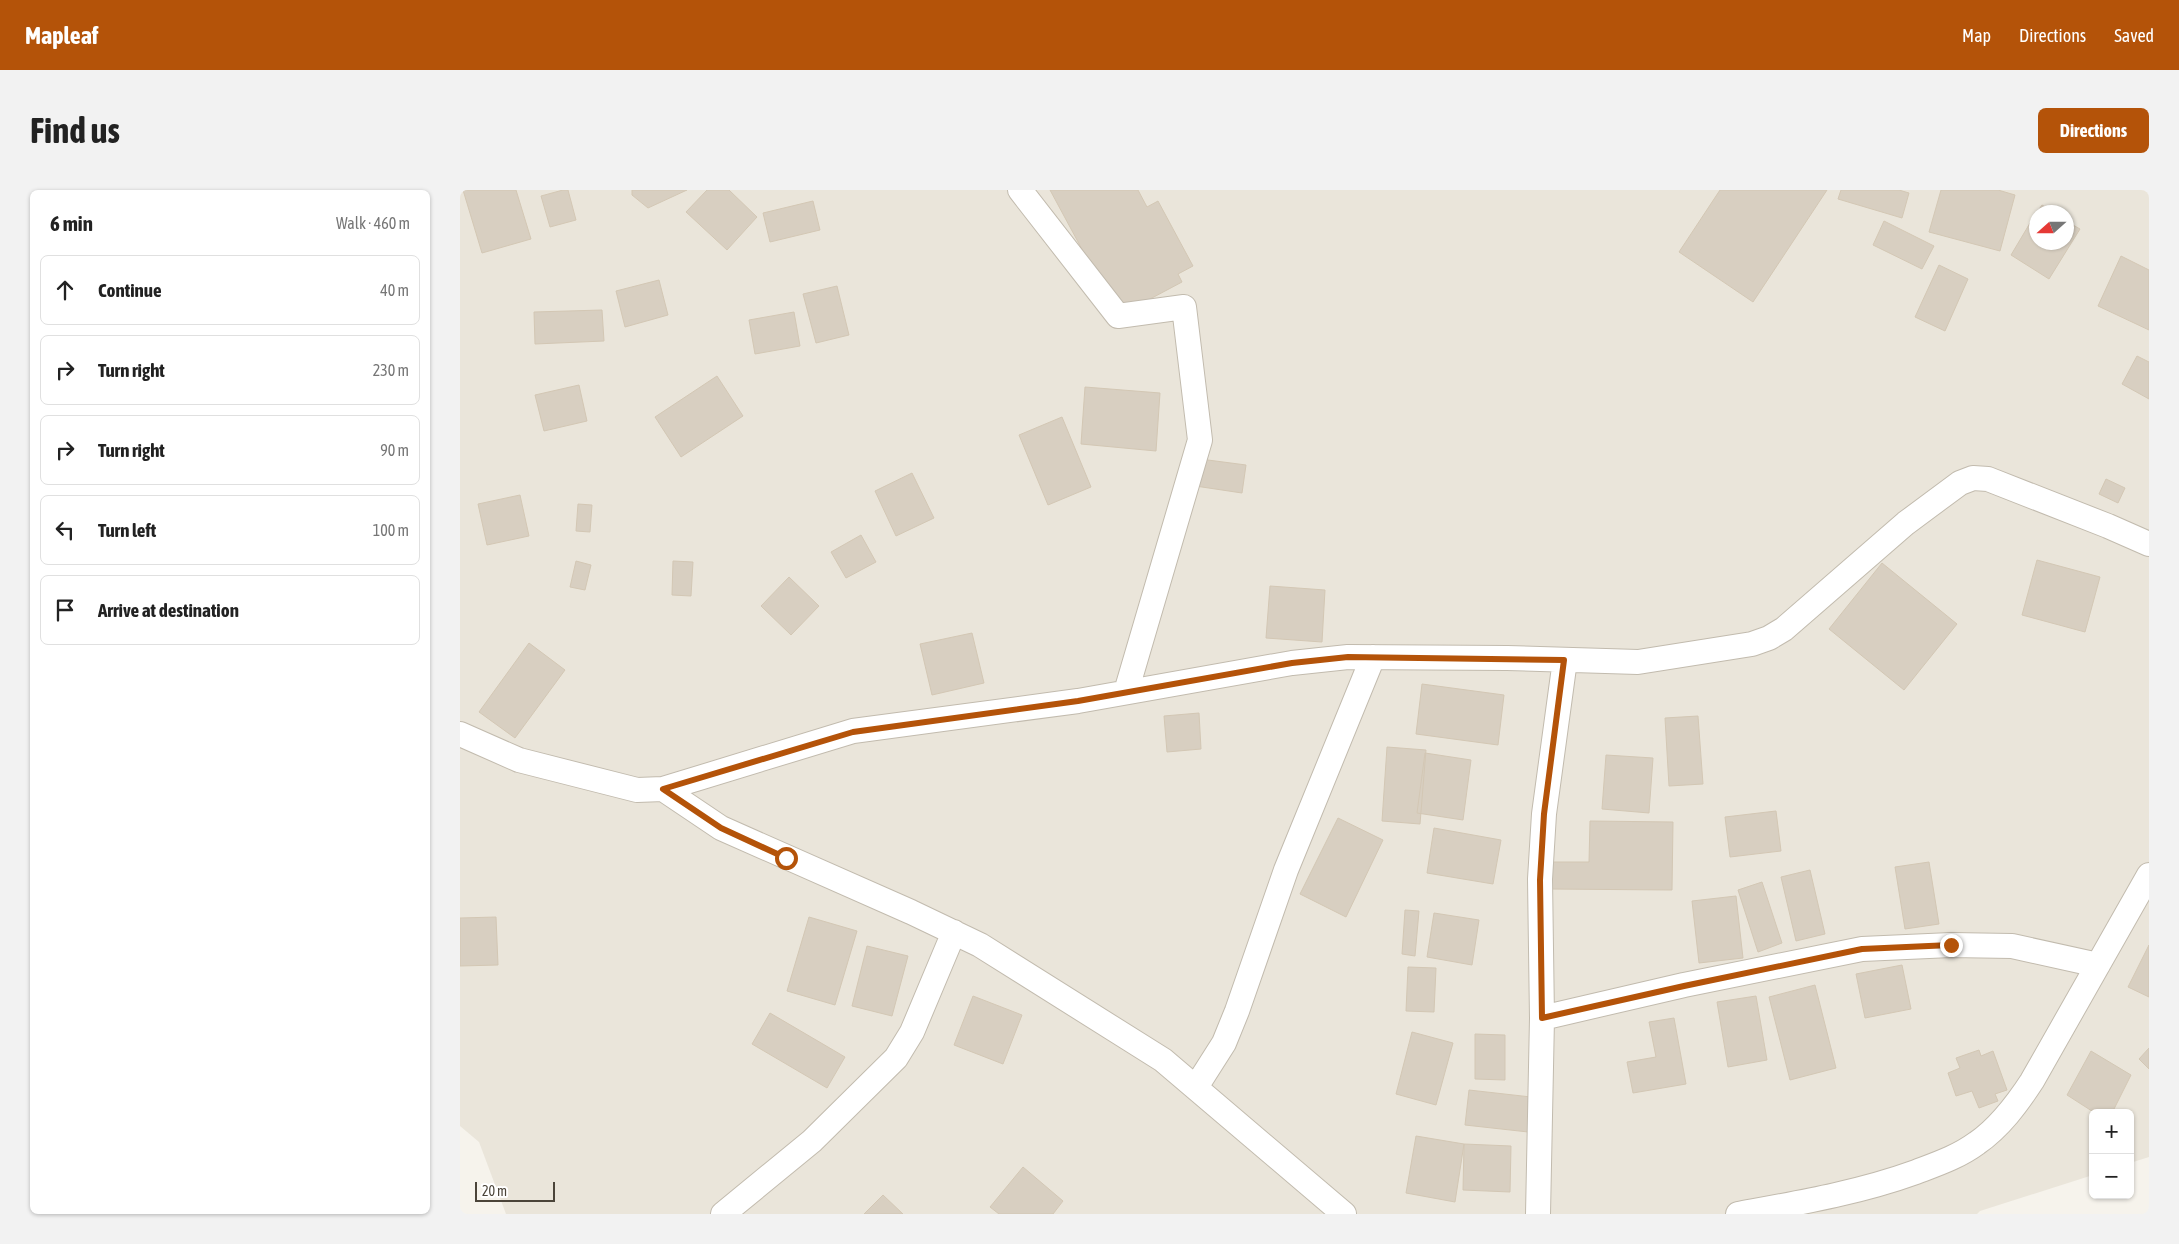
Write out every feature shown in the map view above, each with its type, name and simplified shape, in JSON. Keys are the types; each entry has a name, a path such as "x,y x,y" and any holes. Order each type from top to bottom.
{"street":[{"path":"1020,190 1118,316 1184,307 1200,440 1126,692"},
{"path":"460,734 519,760 637,790 663,789 853,732 1078,701 1292,663 1348,657 1638,662 1752,644 1769,638 1784,629 1906,522 1960,483 1973,478 1988,479 2149,544"},
{"path":"1196,1086 1224,1043 1290,861 1373,658"},
{"path":"1538,1214 1542,1018 1540,880 1544,814 1564,660"},
{"path":"663,789 721,828 980,945 1163,1060 1196,1086 1344,1214"},
{"path":"1738,1214 1827,1198 1885,1183 1951,1160 1979,1143 2012,1111 2032,1081 2149,875"},
{"path":"723,1214 812,1141 896,1058 912,1032 954,932"},
{"path":"1542,1018 1862,949 1951,945 2012,946 2098,965"}],"shaded area":[{"path":"460,190 2149,190 2149,1157 2134,1162 2134,1109 2089,1109 2089,1176 1980,1211 1977,1214 506,1214 479,1142 460,1126"}],"building":[{"path":"463,190 516,190 531,239 482,253"},
{"path":"568,190 576,220 550,227 541,196"},
{"path":"632,190 687,190 648,208 632,195"},
{"path":"707,190 729,190 757,217 727,250 686,212"},
{"path":"1050,190 1138,190 1147,207 1158,201 1193,266 1178,274 1182,282 1118,316"},
{"path":"1720,190 1827,190 1753,302 1679,252"},
{"path":"1841,190 1899,190 1909,193 1902,218 1838,199"},
{"path":"1941,190 1998,190 2015,195 2000,251 1929,232"},
{"path":"813,201 820,230 770,242 763,213"},
{"path":"1884,221 1934,246 1922,269 1873,245"},
{"path":"2029,225 2029,250 2067,250 2049,279 2011,255"},
{"path":"2074,226 2080,229 2074,239"},
{"path":"2121,256 2149,270 2149,330 2098,306"},
{"path":"1939,265 1968,279 1945,331 1915,317"},
{"path":"659,280 668,315 625,327 616,291"},
{"path":"837,286 849,335 816,343 803,294"},
{"path":"602,310 604,341 535,344 534,312"},
{"path":"794,312 800,346 755,354 749,320"},
{"path":"2137,356 2149,362 2149,399 2122,384"},
{"path":"717,376 743,416 681,457 655,417"},
{"path":"579,385 587,421 544,431 535,395"},
{"path":"1085,387 1160,393 1156,451 1081,444"},
{"path":"1062,417 1091,487 1048,505 1019,435"},
{"path":"1185,457 1246,465 1242,493 1182,484"},
{"path":"912,473 934,518 896,536 875,491"},
{"path":"2106,479 2125,488 2118,503 2099,494"},
{"path":"520,495 529,536 487,545 478,504"},
{"path":"578,504 592,505 590,532 576,531"},
{"path":"861,535 876,562 846,578 831,552"},
{"path":"2037,560 2100,577 2085,632 2022,615"},
{"path":"576,561 591,565 585,590 570,587"},
{"path":"673,561 693,562 691,596 672,595"},
{"path":"1882,563 1957,624 1904,690 1829,629"},
{"path":"789,577 819,606 791,635 761,606"},
{"path":"1270,586 1325,590 1322,642 1266,638"},
{"path":"972,633 984,683 932,695 920,644"},
{"path":"529,643 565,670 515,738 479,712"},
{"path":"1422,684 1504,695 1498,745 1416,734"},
{"path":"1199,713 1201,749 1167,752 1164,716"},
{"path":"1698,716 1703,784 1669,786 1665,718"},
{"path":"1387,747 1426,750 1420,824 1382,821"},
{"path":"1425,753 1471,760 1463,820 1417,813"},
{"path":"1606,755 1653,758 1649,813 1602,809"},
{"path":"1776,811 1781,851 1730,857 1725,817"},
{"path":"1338,818 1383,840 1346,917 1300,894"},
{"path":"1590,821 1673,822 1672,890 1549,889 1549,862 1589,862"},
{"path":"1434,828 1501,840 1493,884 1427,873"},
{"path":"1929,862 1939,924 1905,929 1895,867"},
{"path":"1810,870 1825,934 1796,941 1781,877"},
{"path":"1762,882 1782,943 1758,952 1738,890"},
{"path":"1736,896 1743,958 1699,963 1692,901"},
{"path":"1405,910 1419,911 1415,956 1402,954"},
{"path":"1434,913 1479,920 1472,965 1427,957"},
{"path":"496,917 498,965 460,966 460,918"},
{"path":"809,917 857,931 835,1005 787,991"},
{"path":"2149,945 2149,997 2128,987"},
{"path":"867,946 908,956 892,1016 852,1006"},
{"path":"1902,965 1911,1009 1865,1018 1856,974"},
{"path":"1408,967 1436,968 1434,1012 1406,1011"},
{"path":"1815,985 1836,1068 1790,1080 1769,997"},
{"path":"973,996 1022,1015 1003,1064 954,1045"},
{"path":"1756,996 1767,1060 1728,1067 1717,1002"},
{"path":"770,1013 845,1057 827,1088 752,1044"},
{"path":"1674,1018 1686,1084 1633,1093 1627,1062 1656,1057 1649,1022"},
{"path":"1412,1032 1453,1043 1436,1105 1396,1094"},
{"path":"1475,1034 1505,1035 1505,1080 1475,1079"},
{"path":"2149,1048 2149,1069 2139,1059"},
{"path":"1979,1050 1981,1056 1993,1051 2007,1090 1995,1094 1998,1101 1979,1108 1972,1091 1956,1096 1948,1073 1960,1068 1956,1058"},
{"path":"2091,1051 2131,1075 2114,1109 2089,1109 2067,1095"},
{"path":"1469,1090 1531,1097 1528,1132 1465,1125"},
{"path":"1416,1136 1464,1144 1455,1202 1406,1193"},
{"path":"1464,1144 1511,1146 1510,1192 1463,1190"},
{"path":"1023,1167 1063,1201 1053,1214 999,1214 990,1207"},
{"path":"883,1195 903,1214 864,1214"}],"route":[{"path":"786,858 721,828 663,789 830,737 853,732 1078,701 1292,663 1348,657 1564,660 1544,814 1540,880 1542,1018 1862,949 1951,945"}]}
